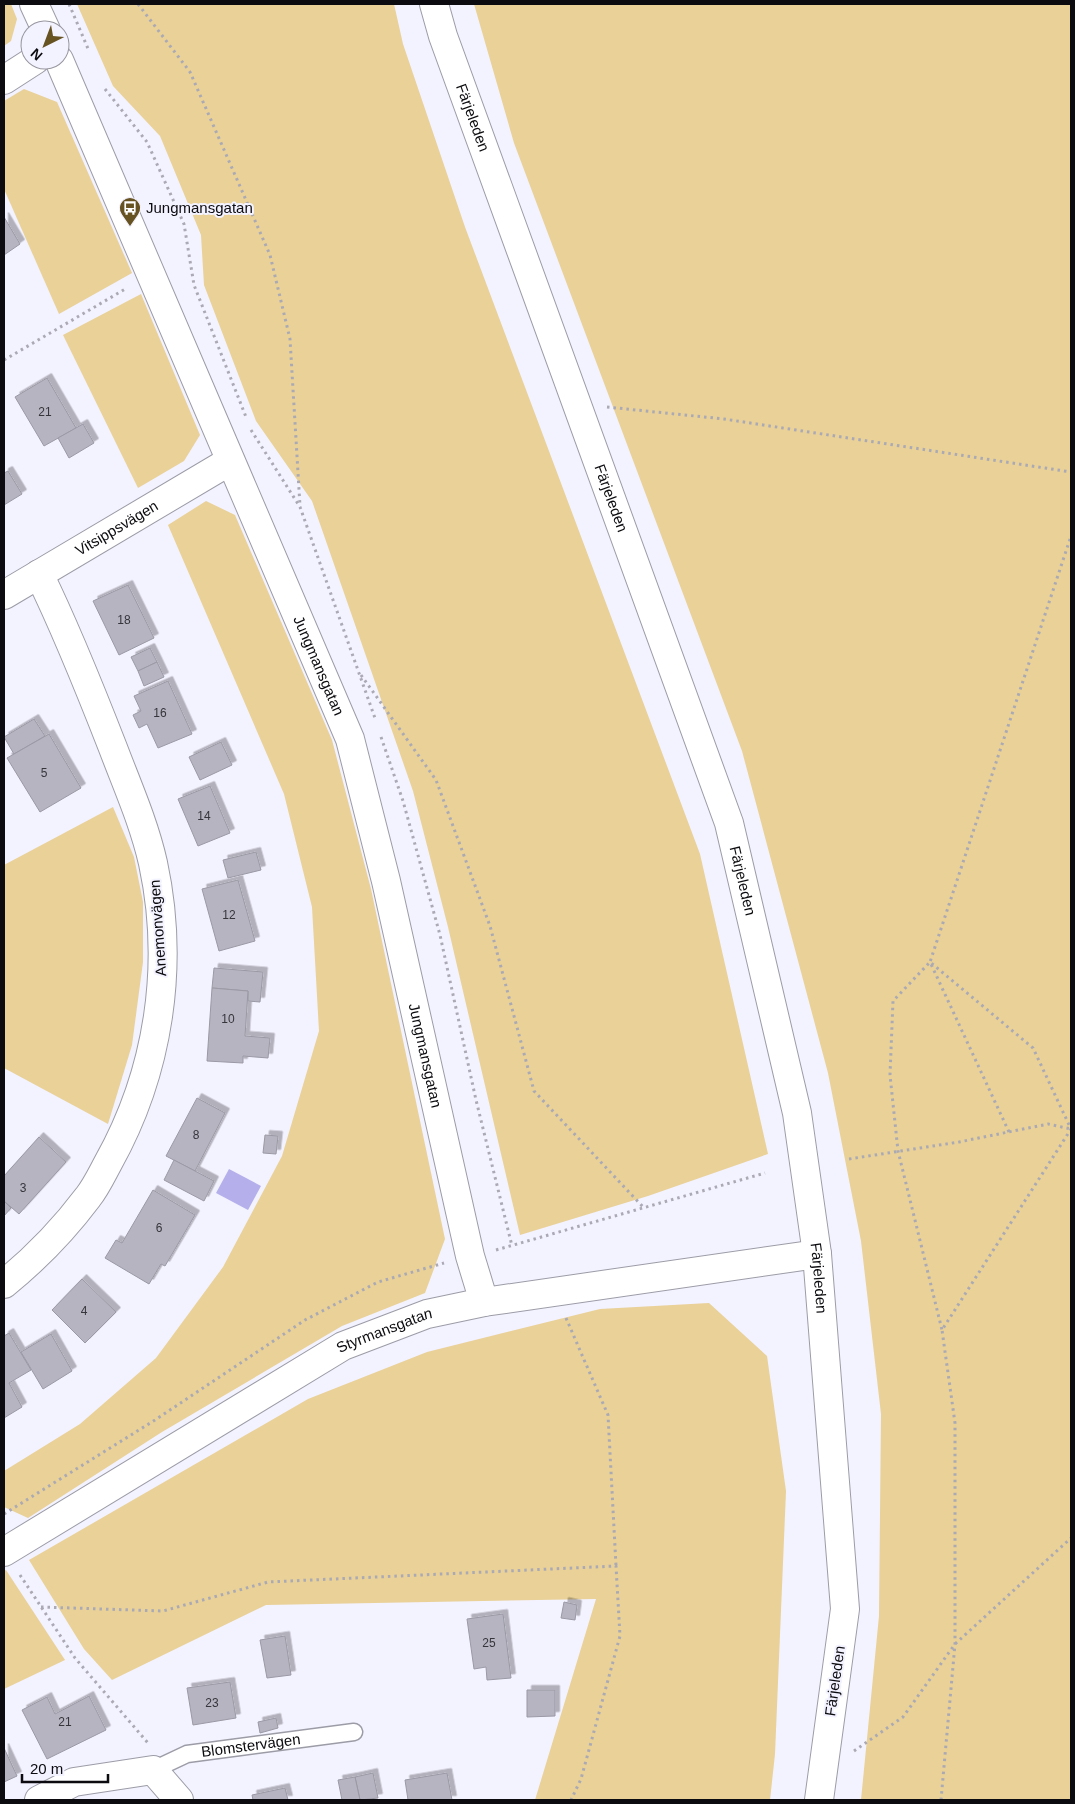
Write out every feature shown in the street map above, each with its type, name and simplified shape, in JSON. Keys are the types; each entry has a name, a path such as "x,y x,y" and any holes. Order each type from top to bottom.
{"street":[{"path":"34,4 41,20"},
{"name":"Färjeleden","path":"434,4 443,36 730,824 797,1113 817,1254 845,1609 819,1800"},
{"path":"4,80 20,70"},
{"name":"Jungmansgatan","path":"64,70 350,739 388,890 470,1256 484,1302"},
{"name":"Vitsippsvägen","path":"4,595 230,461"},
{"name":"Anemonvägen","path":"4,1284 50,1242 90,1195 119,1142 146,1077 158,1020 163,966 160,910 153,862 137,810 66,630 39,574"},
{"name":"Styrmansgatan","path":"4,1551 344,1346 427,1314 484,1302 817,1254"},
{"path":"153,1770 180,1800"},
{"name":"Blomstervägen","path":"39,1800 74,1782 153,1770"}],"lane":[{"name":"Blomstervägen","path":"153,1770 187,1754 354,1732"}],"path":[{"path":"138,4 190,72 270,255 290,339 300,507"},
{"path":"4,360 151,274"},
{"path":"577,404 724,419 1071,472"},
{"path":"941,1800 954,1644 955,1423 942,1330 898,1151 890,1075 893,1001 930,962 1071,536"},
{"path":"358,671 436,780 490,926 534,1091 644,1208"},
{"path":"930,962 1033,1048 1071,1129"},
{"path":"930,962 1009,1132"},
{"path":"850,1159 959,1142 1048,1124 1071,1129"},
{"path":"942,1330 1071,1129"},
{"path":"554,1292 608,1415 620,1636 581,1779 571,1800"},
{"path":"823,1771 903,1717 954,1644 1071,1538"},
{"path":"4,1551 75,1658 148,1742 153,1770"},
{"path":"42,1607 164,1611 268,1582 616,1566"}],"shaded area":[{"path":"4,4 11,4 17,19 11,41 4,46"},
{"path":"77,4 394,4 403,44 465,227 700,854 768,1154 648,1196 520,1235 448,927 413,791 312,501 256,421 204,285 201,235 160,136 113,86"},
{"path":"474,4 1071,4 1071,1800 861,1800 879,1616 881,1414 861,1241 828,1073 742,751 514,143"},
{"path":"24,89 57,102 132,273 59,314 4,189 4,101"},
{"path":"141,294 200,435 184,461 138,488 63,335"},
{"path":"206,501 235,515 332,740 371,889 445,1239 425,1293 342,1326 162,1432 28,1518 4,1507 4,1471 80,1424 156,1358 223,1267 282,1156 319,1031 312,907 284,794 168,525"},
{"path":"113,807 134,857 143,902 143,962 132,1045 108,1124 4,1068 4,865"},
{"path":"229,1169 261,1186 248,1210 216,1193"},
{"path":"709,1303 767,1356 786,1491 775,1754 770,1800 535,1800 596,1599 266,1605 112,1680 84,1649 29,1560 308,1399 427,1352 600,1309"},
{"path":"6,1570 65,1660 4,1689 4,1571"}],"building":[{"path":"4,217 20,244 4,255"},
{"path":"47,378 76,428 44,446 15,397"},
{"path":"83,424 94,443 69,458 58,438"},
{"path":"8,471 22,494 4,505 4,473"},
{"path":"128,585 154,638 119,655 93,601"},
{"path":"150,648 157,662 138,671 131,657"},
{"path":"157,662 164,677 144,686 138,671"},
{"path":"168,681 192,734 158,748 147,724 139,728 133,715 141,711 134,696"},
{"path":"34,719 45,736 14,754 4,737"},
{"path":"49,734 81,788 40,812 7,758"},
{"path":"221,742 232,765 200,780 189,757"},
{"path":"210,786 230,833 198,846 178,799"},
{"path":"256,852 261,870 228,878 223,860"},
{"path":"238,880 255,941 219,951 202,889"},
{"path":"214,968 263,972 260,1002 248,1001 248,991 212,988"},
{"path":"212,988 248,991 245,1036 270,1038 268,1058 243,1056 243,1063 207,1061"},
{"path":"197,1098 225,1113 195,1171 166,1156"},
{"path":"265,1135 278,1136 276,1154 263,1153"},
{"path":"39,1137 66,1162 19,1214 4,1201 4,1176"},
{"path":"174,1160 214,1181 204,1201 164,1180"},
{"path":"153,1190 195,1215 165,1266 161,1264 149,1284 105,1258 116,1240 122,1243"},
{"path":"4,1201 11,1208 4,1216"},
{"path":"82,1279 116,1312 85,1343 52,1310"},
{"path":"9,1333 31,1370 9,1383 22,1407 4,1418 4,1336"},
{"path":"51,1334 72,1371 43,1389 21,1352"},
{"path":"564,1602 577,1605 575,1620 561,1618"},
{"path":"503,1614 511,1678 487,1680 486,1667 474,1669 467,1619"},
{"path":"285,1636 291,1675 267,1678 260,1640"},
{"path":"230,1682 236,1718 193,1725 187,1688"},
{"path":"527,1690 555,1690 555,1716 527,1717"},
{"path":"89,1696 106,1730 47,1759 22,1710 47,1697 55,1714"},
{"path":"276,1718 278,1728 260,1733 258,1722"},
{"path":"4,1748 17,1776 4,1782"},
{"path":"373,1773 378,1798 360,1800 355,1777"},
{"path":"447,1773 452,1800 408,1800 405,1780"},
{"path":"355,1777 360,1800 342,1800 338,1780"},
{"path":"285,1788 288,1800 253,1800 252,1795"}],"place":[{"name":"Jungmansgatan","path":"130,227"}]}
